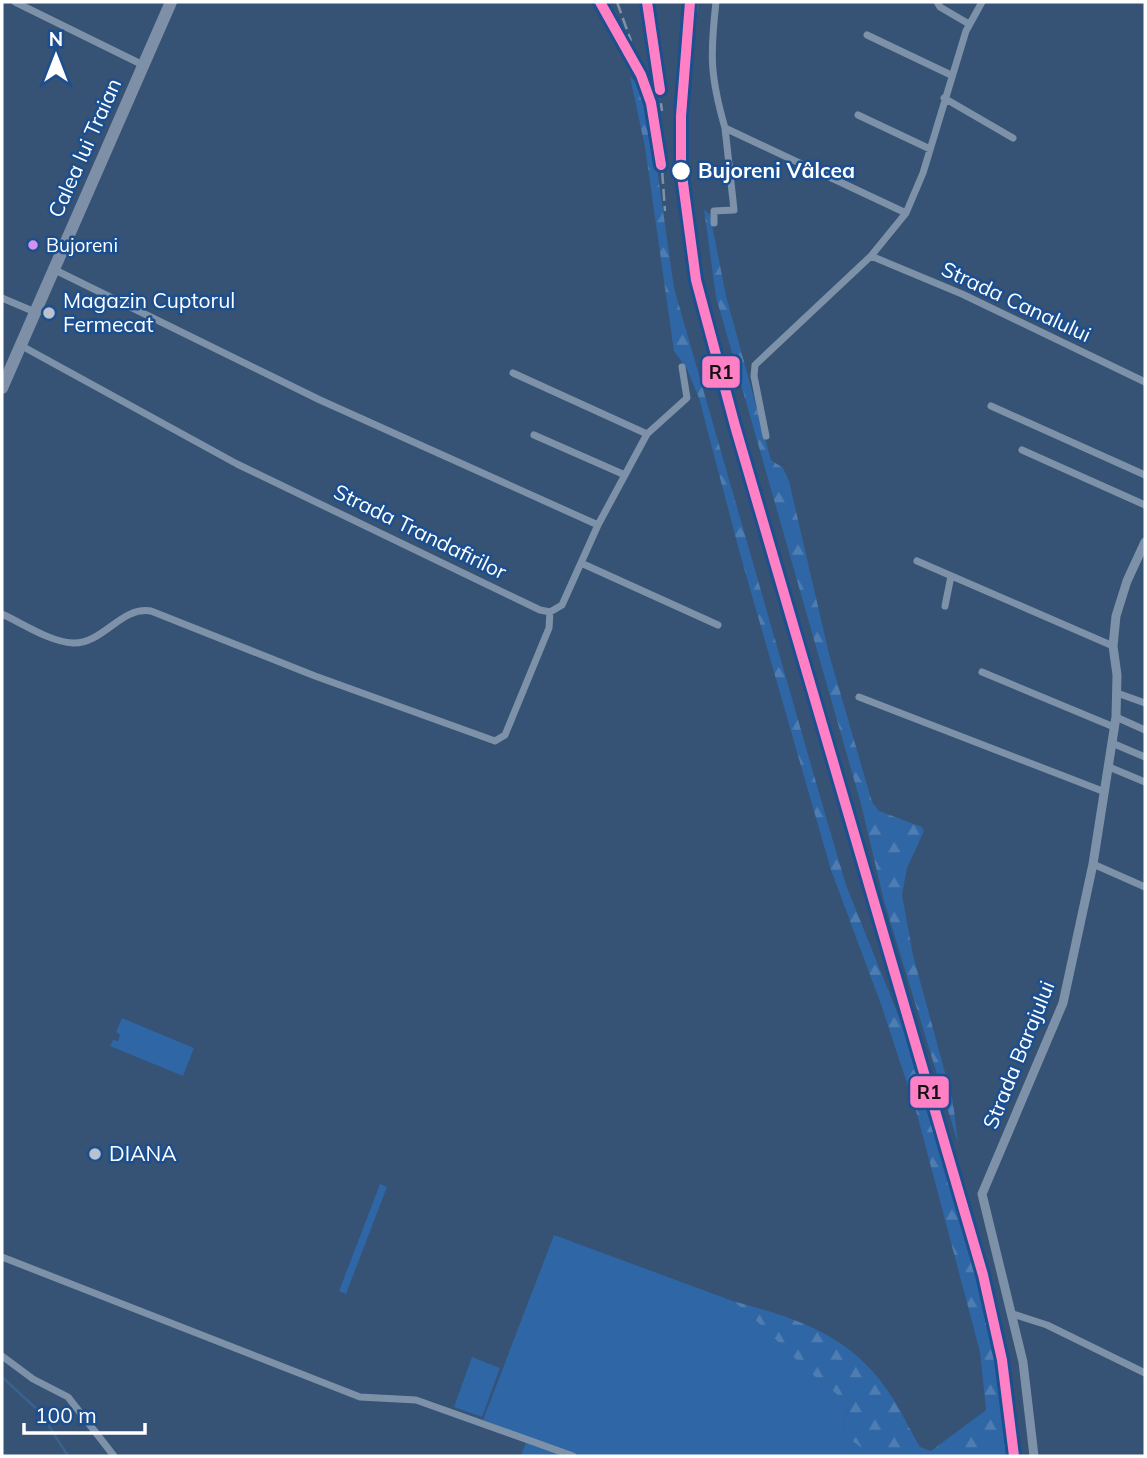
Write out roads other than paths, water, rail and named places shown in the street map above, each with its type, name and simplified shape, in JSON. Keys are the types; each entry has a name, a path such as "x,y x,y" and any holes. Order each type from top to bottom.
{"highway":[{"name":"Calea lui Traian","path":"2,384 171,2"}],"street":[{"path":"15,2 143,65"},
{"path":"714,223 714,211 734,210 725,128 715,92 710,56 716,2"},
{"path":"937,2 940,7 969,24"},
{"path":"766,436 754,376 755,365 871,257 906,213 930,149 969,24 982,2"},
{"path":"867,35 951,75"},
{"path":"944,98 1013,138"},
{"path":"858,115 930,149"},
{"path":"725,128 906,213"},
{"name":"Strada Canalului","path":"871,257 962,294 1145,382"},
{"path":"54,269 320,400 598,526"},
{"path":"2,298 35,312"},
{"name":"Strada Trandafirilor","path":"20,345 237,464 540,610 550,612"},
{"path":"2,614 71,643 89,639 131,612 140,609 152,611 315,676 495,741 502,739 550,628 550,612 562,605 598,526 647,434 687,398 682,367"},
{"path":"513,373 647,434"},
{"path":"991,406 1145,475"},
{"path":"534,435 625,475"},
{"path":"1022,450 1145,505"},
{"name":"Strada Barajului","path":"1034,1456 1023,1362 982,1194 1063,1003 1093,864 1109,767 1117,694 1113,646 1121,596 1145,542"},
{"path":"917,561 1113,646"},
{"path":"581,563 718,625"},
{"path":"945,606 951,576"},
{"path":"982,673 1115,722 1145,730"},
{"path":"1117,694 1145,703"},
{"path":"859,697 1105,792"},
{"path":"1112,743 1145,757"},
{"path":"1109,767 1145,782"},
{"path":"1093,864 1145,887"},
{"path":"2,1257 360,1397 416,1400 573,1456"},
{"path":"1013,1314 1046,1325 1145,1373"},
{"path":"2,1356 33,1380 54,1387 68,1396 114,1456"}],"waterway":[{"path":"2,1377 40,1412 68,1456"}],"railway":[{"path":"600,2 641,75 651,103 661,165"},
{"path":"617,2 631,41"},
{"path":"647,2 662,111"},
{"path":"697,2 686,143 688,199 700,270 732,395 988,1272 1008,1359 1019,1456"},
{"path":"661,155 665,211"}],"place":[{"name":"Bujoreni Vâlcea","path":"681,171"},
{"name":"Bujoreni","path":"33,245"},
{"name":"Magazin Cuptorul Fermecat","path":"49,313"},
{"name":"DIANA","path":"95,1154"}]}
